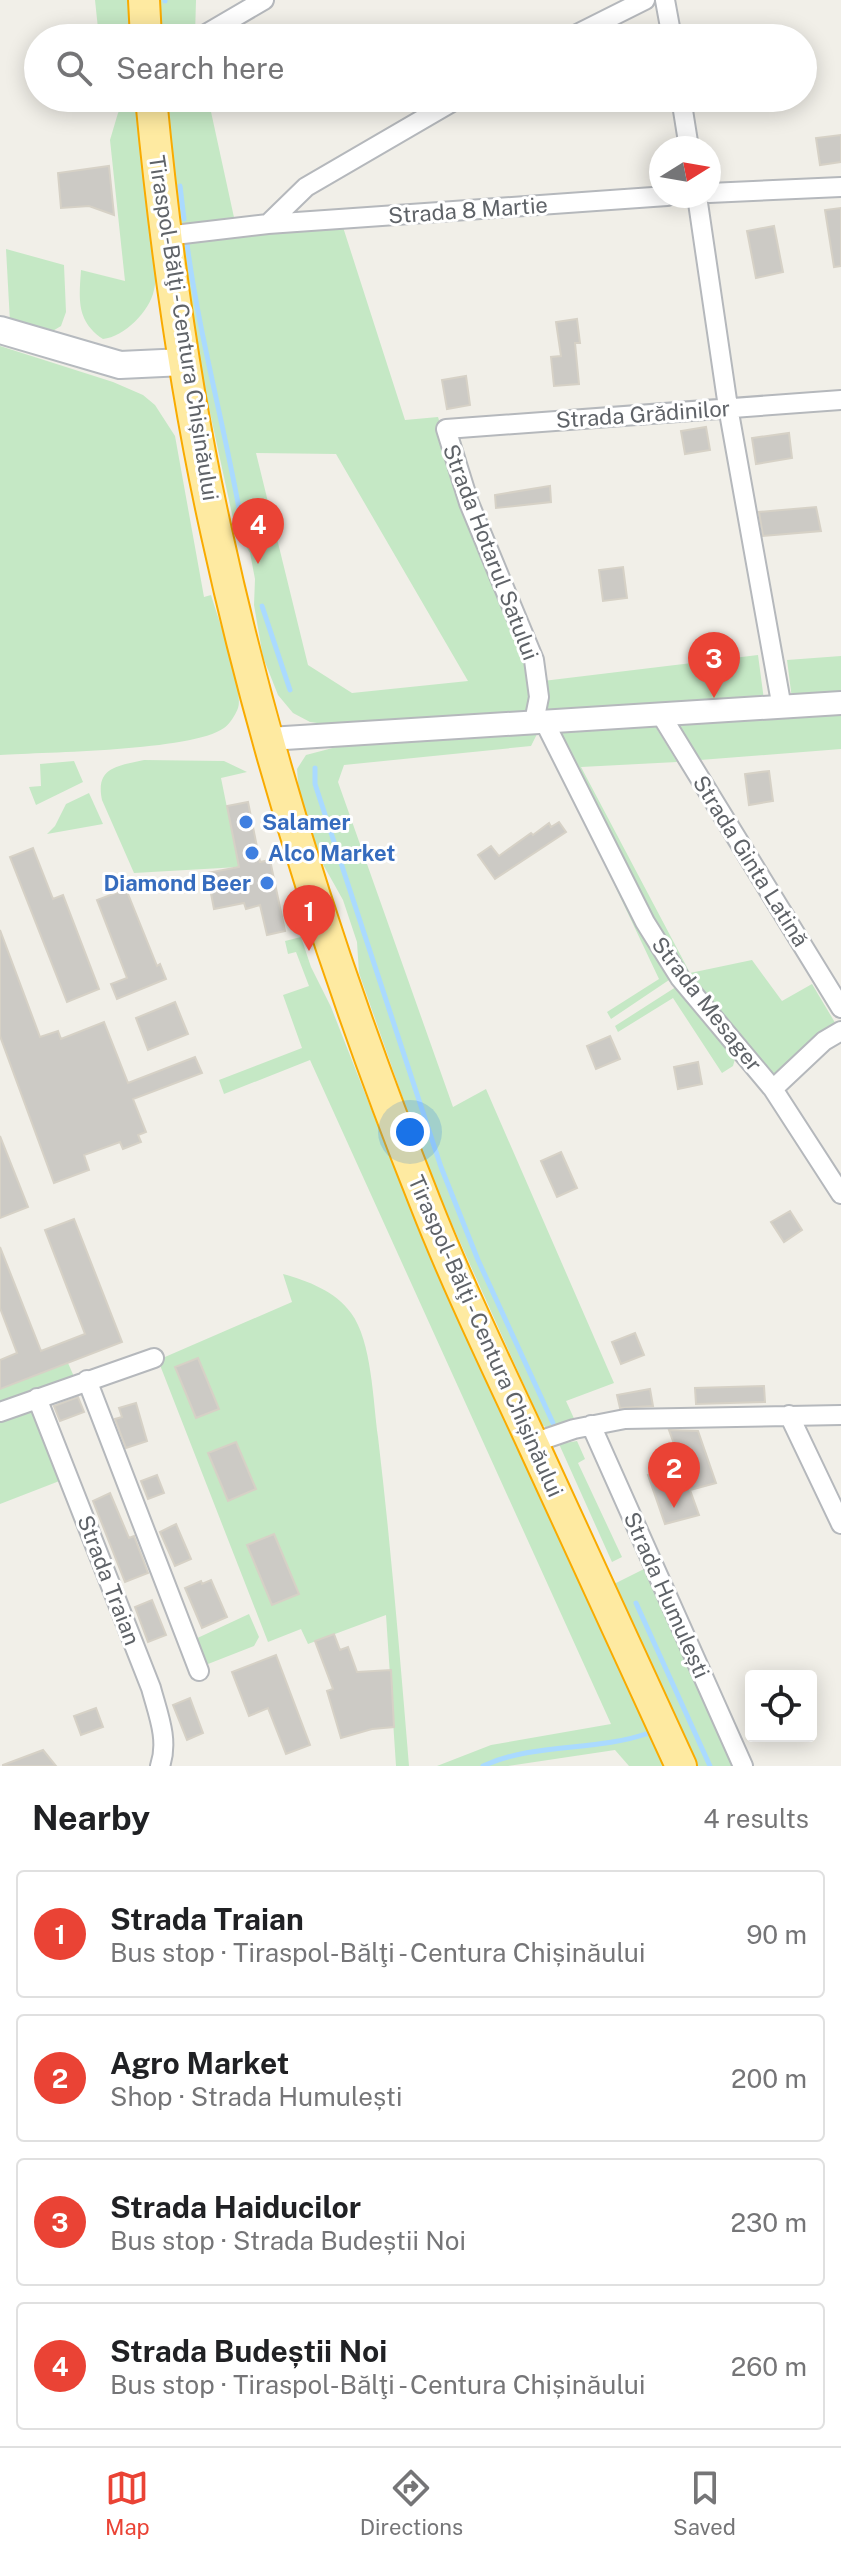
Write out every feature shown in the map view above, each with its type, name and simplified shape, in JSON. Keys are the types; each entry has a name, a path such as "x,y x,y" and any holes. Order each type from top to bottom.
{"highway":[{"path":"144,0 145,24"},
{"name":"Tiraspol-Bălţi - Centura Chișinăului","path":"153,112 184,362 216,532 269,739 320,912 383,1095 426,1207 681,1766"}],"main road":[{"path":"0,330 120,365 184,362"}],"street":[{"path":"223,24 264,0"},
{"path":"597,24 645,0"},
{"path":"665,0 669,24"},
{"path":"268,224 306,187 435,112"},
{"path":"683,112 687,136"},
{"path":"721,192 841,187"},
{"name":"Strada 8 Martie","path":"166,236 268,224 649,197"},
{"path":"699,208 728,407 782,708"},
{"name":"Strada Grădinilor","path":"446,429 841,400"},
{"name":"Strada Hotarul Satului","path":"446,429 469,503 534,660 539,722"},
{"path":"269,739 841,703"},
{"name":"Strada Ginta Latină","path":"661,715 841,1008"},
{"name":"Strada Mesager","path":"539,722 645,922 680,978 773,1089 841,1194"},
{"path":"773,1089 824,1041 841,1031"},
{"path":"0,1412 154,1358"},
{"path":"87,1380 199,1671"},
{"name":"Strada Traian","path":"37,1398 151,1688 164,1738 160,1766"},
{"path":"789,1415 841,1524"},
{"path":"533,1443 591,1425 625,1419 841,1415"},
{"name":"Strada Humulești","path":"591,1425 743,1766"}],"green space":[{"path":"95,0 137,0 138,24 98,24"},
{"path":"151,0 196,0 195,24 153,24"},
{"path":"141,112 156,240 156,280 152,298 142,314 127,328 103,339 88,325 81,309 81,270 125,281 110,140 118,113"},
{"path":"159,112 211,112 235,222 172,229"},
{"path":"342,224 405,420 438,417 465,504 528,659 531,699 524,716 345,727 310,722 293,713 278,695 263,657 254,605 255,579 250,553 235,528 173,242","holes":["256,453 336,454 468,681 352,693 308,665"]},
{"path":"6,249 64,265 66,312 61,326 51,332 10,322"},
{"path":"0,346 113,382 143,395 155,405 175,436 204,597 211,595 237,686 238,708 224,728 207,736 151,746 0,755"},
{"path":"758,655 764,700 546,714 543,681"},
{"path":"841,656 841,696 792,699 787,660"},
{"path":"841,711 841,749 700,760 677,722"},
{"path":"654,724 677,762 581,767 690,973 752,960 782,1001 812,984 837,1026 774,1081 685,977 648,921 555,731"},
{"path":"538,732 531,746 344,765 338,782 453,1107 486,1089 614,1383 566,1401 577,1425 552,1431 542,1425 429,1173 359,973 357,942 343,900 320,859 299,796 297,769 306,755 344,745"},
{"path":"552,753 671,974 669,980 611,1019 607,1012 659,979"},
{"path":"144,760 224,761 247,772 221,778 239,867 134,873 102,800 101,789 105,774 125,764"},
{"path":"74,761 83,782 36,805 29,787 41,786 40,764"},
{"path":"89,793 103,824 47,834 55,826 66,804"},
{"path":"301,937 425,1246 672,1766 629,1766 615,1750 508,1766 437,1766 491,1745 611,1724 310,1060 224,1094 219,1080 302,1048 283,995 309,986 296,952 288,954 285,941"},
{"path":"679,985 737,1052 733,1066 722,1073 673,998 618,1032 615,1026"},
{"path":"283,1274 329,1293 345,1305 363,1339 383,1478 409,1766 396,1766 386,1615 308,1644 301,1629 268,1642 158,1360 292,1302"},
{"path":"68,1363 75,1379 0,1407 0,1389"},
{"path":"29,1406 35,1413 62,1480 0,1504 0,1417"},
{"path":"577,1441 585,1459 578,1463 622,1557 612,1562 559,1444"},
{"path":"648,1567 737,1766 691,1766 610,1586"},
{"path":"249,1614 259,1637 254,1646 208,1664 199,1658 191,1641"}],"building":[{"path":"841,135 841,162 820,165 816,138"},
{"path":"109,166 114,215 89,206 61,208 58,173"},
{"path":"841,208 841,266 834,267 825,210"},
{"path":"774,226 783,272 756,278 747,231"},
{"path":"577,319 580,343 575,343 579,384 554,386 551,357 561,356 556,322"},
{"path":"466,376 470,405 447,409 442,380"},
{"path":"706,427 710,450 685,454 681,431"},
{"path":"789,433 792,458 756,464 752,438"},
{"path":"550,486 551,502 496,508 495,495"},
{"path":"816,507 821,531 763,536 759,512"},
{"path":"623,567 627,598 603,601 599,570"},
{"path":"769,771 773,801 749,805 745,774"},
{"path":"248,802 260,862 270,860 285,931 267,935 260,905 246,909 244,903 214,909 207,873 239,867 227,806"},
{"path":"559,822 566,832 495,879 478,855 491,846 499,856 531,833 533,835 549,823 551,827"},
{"path":"33,848 53,899 63,895 99,989 67,1002 10,857"},
{"path":"126,889 157,966 160,964 166,979 117,999 111,984 127,978 97,900"},
{"path":"0,930 40,1037 58,1031 61,1039 104,1022 128,1083 195,1057 202,1073 133,1099 146,1132 138,1135 141,1142 123,1149 120,1142 84,1155 89,1170 54,1183 0,1036"},
{"path":"175,1002 188,1034 148,1050 136,1018"},
{"path":"610,1036 620,1059 596,1069 587,1046"},
{"path":"698,1062 702,1084 678,1089 674,1067"},
{"path":"0,1136 28,1207 0,1218"},
{"path":"561,1152 577,1188 557,1197 541,1161"},
{"path":"790,1211 802,1230 784,1242 771,1222"},
{"path":"74,1219 122,1342 0,1389 0,1360 17,1353 0,1308 0,1247 41,1351 85,1334 45,1230"},
{"path":"635,1333 644,1355 621,1364 612,1342"},
{"path":"198,1358 219,1409 196,1418 175,1367"},
{"path":"764,1386 765,1402 696,1404 695,1388"},
{"path":"650,1389 653,1406 620,1408 617,1395"},
{"path":"78,1397 84,1412 60,1421 54,1406"},
{"path":"136,1403 147,1441 126,1448 115,1419 122,1417 119,1408"},
{"path":"669,1430 698,1431 716,1483 690,1490 699,1515 665,1524 648,1475 663,1471 660,1461 678,1455"},
{"path":"236,1442 256,1489 228,1501 208,1453"},
{"path":"157,1475 164,1493 148,1499 141,1481"},
{"path":"110,1493 129,1538 134,1536 148,1573 125,1582 93,1501"},
{"path":"176,1524 191,1559 175,1566 160,1532"},
{"path":"274,1534 299,1594 272,1605 247,1545"},
{"path":"211,1580 227,1617 202,1628 185,1588"},
{"path":"152,1600 166,1635 148,1642 135,1607"},
{"path":"334,1634 340,1650 348,1647 357,1672 391,1670 394,1727 372,1729 341,1738 327,1691 333,1689 315,1641"},
{"path":"276,1655 310,1745 286,1754 268,1708 249,1716 232,1672"},
{"path":"190,1698 203,1733 187,1740 173,1705"},
{"path":"96,1708 103,1727 81,1735 74,1716"},
{"path":"43,1750 56,1766 3,1766 3,1765"}],"waterway":[{"path":"180,186 184,219"},
{"path":"187,244 240,514"},
{"path":"262,606 290,690"},
{"path":"315,768 315,784 441,1167 478,1260 553,1423"},
{"path":"636,1603 710,1766"},
{"path":"483,1766 523,1753 608,1743 649,1733"}],"place":[{"name":"Strada Budeștii Noi","path":"258,564"},
{"name":"Strada Haiducilor","path":"714,698"},
{"name":"Salamer","path":"246,822"},
{"name":"Alco Market","path":"252,853"},
{"name":"Diamond Beer","path":"267,883"},
{"name":"Strada Traian","path":"309,951"},
{"name":"Agro Market","path":"674,1508"}]}
